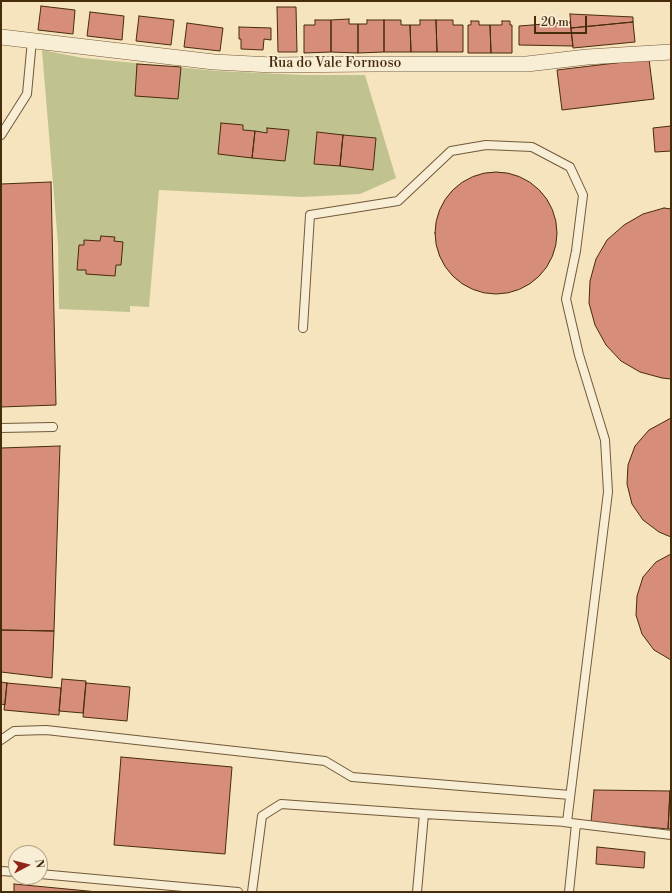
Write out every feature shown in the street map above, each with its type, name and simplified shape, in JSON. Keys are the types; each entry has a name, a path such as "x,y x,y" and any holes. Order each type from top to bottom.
{"street":[{"name":"Rua do Vale Formoso","path":"1,37 214,62 272,65 527,64 587,57 671,52"}],"lane":[{"path":"1,134 27,94 32,40"},
{"path":"252,892 262,816 281,804 567,822 608,492 605,440 578,355 566,299 576,251 583,195 570,167 532,147 486,145 451,152 398,201 310,215 303,328"},
{"path":"1,428 53,427"},
{"path":"1,740 14,732 46,730 325,760 352,777 570,795"},
{"path":"417,892 424,814"},
{"path":"561,822 671,835"},
{"path":"569,892 576,824"},
{"path":"48,875 238,892"}],"green space":[{"path":"42,50 83,58 218,71 304,75 365,75 396,178 360,194 302,197 159,190 149,307 130,306 130,312 59,309 58,244"}],"building":[{"path":"41,6 75,10 73,34 38,30"},
{"path":"277,7 296,7 297,52 278,52"},
{"path":"90,12 124,16 122,40 87,36"},
{"path":"570,14 633,17 633,22 571,28"},
{"path":"139,16 174,20 171,45 136,41"},
{"path":"349,19 349,24 358,24 358,53 331,52 331,20"},
{"path":"315,20 331,20 331,52 304,53 304,25 315,25"},
{"path":"367,20 384,20 384,52 358,53 358,24 367,24"},
{"path":"384,20 401,20 401,25 410,25 411,52 384,52"},
{"path":"420,20 436,20 437,52 411,52 410,25 420,25"},
{"path":"436,20 453,20 453,25 463,25 463,52 437,52"},
{"path":"471,21 479,21 479,25 490,25 491,53 468,53 468,25 471,25"},
{"path":"502,21 510,21 510,25 512,25 512,53 491,53 490,25 502,25"},
{"path":"570,22 573,46 519,45 519,26"},
{"path":"633,22 635,42 573,48 571,28"},
{"path":"187,23 223,28 220,51 184,47"},
{"path":"239,27 271,28 271,40 264,39 263,50 241,49"},
{"path":"649,59 654,99 562,110 557,70"},
{"path":"137,64 181,67 178,99 135,96"},
{"path":"221,123 243,125 243,130 255,131 252,158 218,154"},
{"path":"671,126 671,151 655,152 653,128"},
{"path":"267,128 289,130 285,161 252,158 255,131 267,133"},
{"path":"317,132 343,135 340,166 314,164"},
{"path":"343,135 376,138 373,170 340,166"},
{"path":"496,172 519,176 530,182 539,190 547,199 553,210 557,233 553,256 547,267 539,276 530,284 519,290 496,294 473,290 462,284 453,276 445,267 439,256 435,233 439,210 445,199 453,190 462,182 473,176"},
{"path":"51,182 56,405 1,407 1,184"},
{"path":"664,208 671,209 671,379 640,372 621,361 606,345 595,325 589,303 590,281 596,259 607,240 624,225 643,214"},
{"path":"101,236 115,237 114,241 123,242 121,265 116,265 115,276 86,274 86,270 77,270 79,245 84,245 84,240 100,241"},
{"path":"671,418 671,537 659,532 643,520 632,504 627,484 628,465 635,446 649,430"},
{"path":"60,446 54,631 1,630 1,448"},
{"path":"671,554 671,660 654,650 642,634 636,615 637,596 643,577 656,562"},
{"path":"1,630 54,631 52,678 1,672"},
{"path":"62,679 86,681 83,713 59,711"},
{"path":"1,682 7,683 5,705 1,704"},
{"path":"7,683 61,688 59,715 4,710"},
{"path":"86,683 130,687 127,721 83,717"},
{"path":"121,757 232,767 225,854 114,845"},
{"path":"594,790 670,791 668,829 591,822"},
{"path":"670,791 671,829 668,829"},
{"path":"597,847 645,852 644,868 596,864"},
{"path":"14,885 24,885 98,892 14,892"}]}
